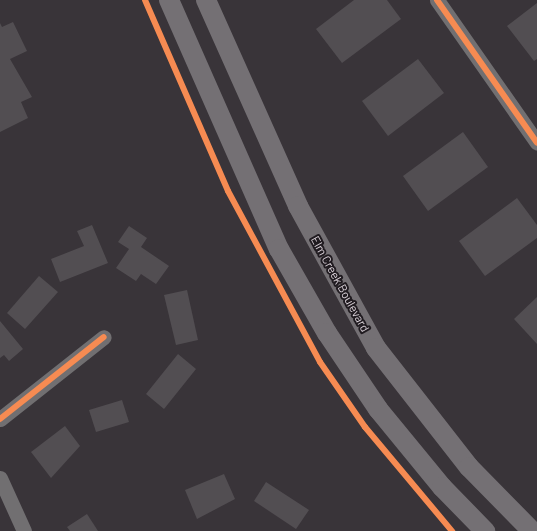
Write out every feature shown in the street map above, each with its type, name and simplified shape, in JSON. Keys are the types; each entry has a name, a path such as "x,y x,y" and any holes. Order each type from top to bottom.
{"main road":[{"path":"168,0 279,249 327,333 378,409 442,487 485,531"},
{"name":"Elm Creek Boulevard","path":"206,0 298,206 376,348 468,468 532,531"}],"street":[{"path":"437,0 537,143"},
{"path":"0,419 104,338"},
{"path":"0,478 24,531"}],"building":[{"path":"354,0 387,0 401,19 342,63 316,29"},
{"path":"537,3 537,59 534,61 507,26"},
{"path":"13,22 27,51 10,59 32,97 21,102 28,118 0,132 0,23 2,27"},
{"path":"418,59 444,93 388,136 362,101"},
{"path":"463,132 488,167 428,211 403,176"},
{"path":"517,198 537,225 537,238 485,276 459,241"},
{"path":"92,225 108,263 60,282 51,259 84,246 77,231"},
{"path":"129,226 147,238 141,247 169,266 156,284 141,274 136,281 116,268 129,249 118,242"},
{"path":"39,276 58,292 25,329 7,313"},
{"path":"187,290 198,340 176,345 164,295"},
{"path":"537,297 537,344 514,319"},
{"path":"0,321 23,349 9,361 4,355 0,358"},
{"path":"178,354 196,369 164,409 146,394"},
{"path":"122,400 129,422 96,432 89,410"},
{"path":"65,426 80,446 51,478 31,452"},
{"path":"224,474 235,499 197,519 185,490"},
{"path":"266,482 309,510 296,529 254,501"},
{"path":"87,514 98,531 70,531 67,527"}],"cycle path":[{"path":"145,0 228,191 320,362 365,427 452,531"},
{"path":"437,0 537,143"},
{"path":"0,419 104,337"}]}
